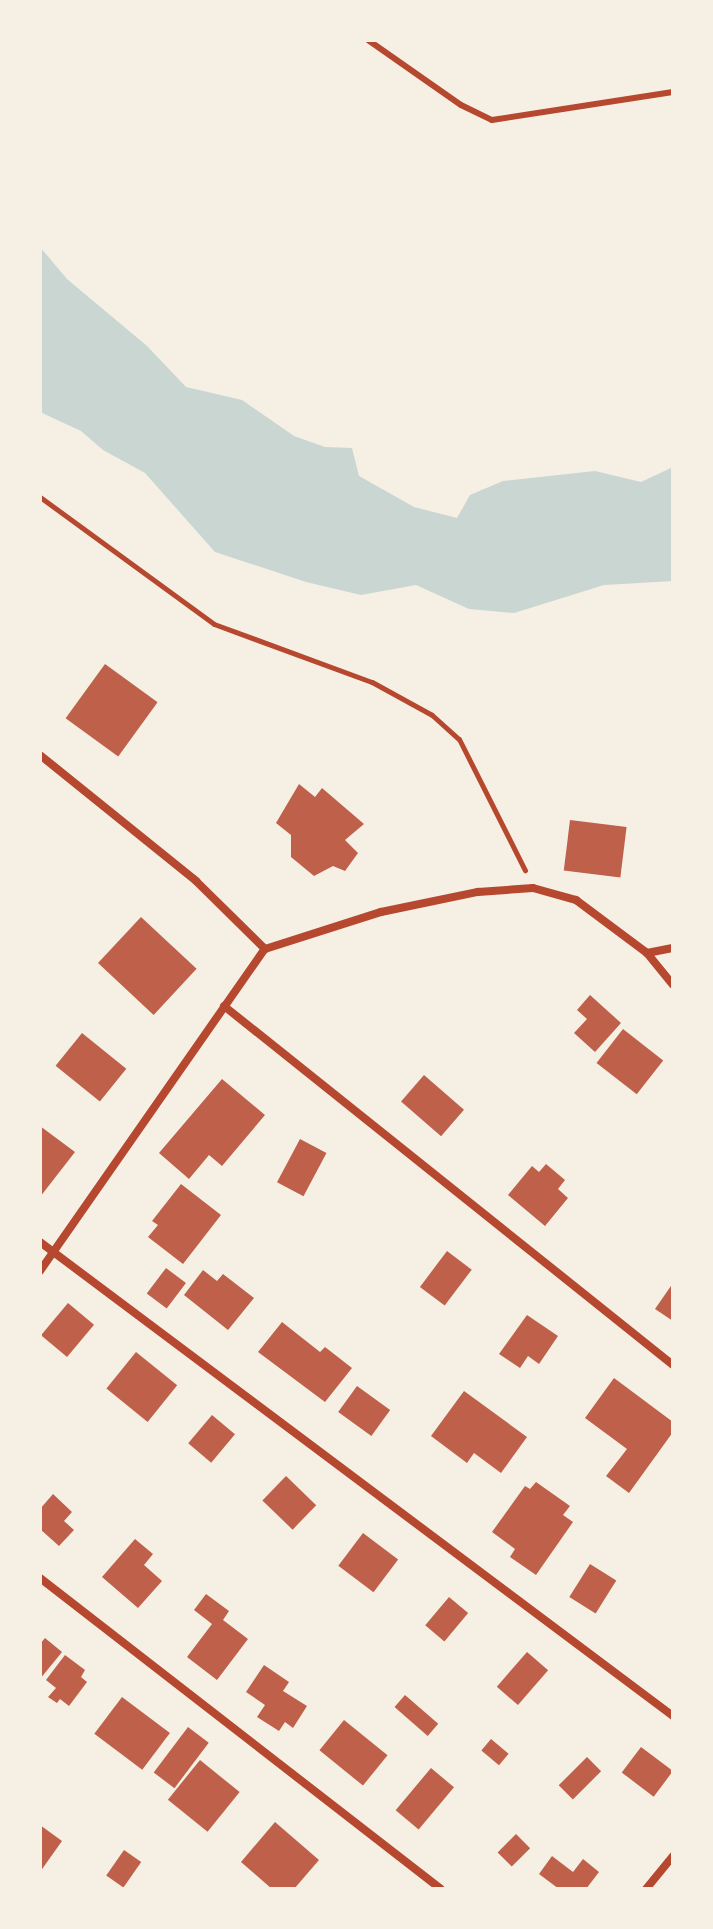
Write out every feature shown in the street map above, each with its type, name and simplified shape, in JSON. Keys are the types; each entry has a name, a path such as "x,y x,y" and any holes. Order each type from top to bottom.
{"street":[{"path":"40,755 196,881 265,949"},
{"path":"40,1271 265,949 381,912 478,892 533,888 576,900 647,953 673,985"},
{"path":"647,953 673,948"},
{"path":"224,1006 673,1365"},
{"path":"40,1242 673,1716"},
{"path":"40,1578 441,1889"},
{"path":"646,1889 673,1856"}],"lane":[{"path":"368,40 461,105 492,120 673,92"}],"path":[{"path":"40,497 214,624 372,682 432,715 459,739 512,840 533,888"}],"shaded area":[{"path":"40,247 67,279 147,346 186,387 242,400 294,436 325,447 352,448 359,476 414,507 457,518 470,495 503,481 595,471 641,482 673,467 673,581 604,585 514,613 469,609 416,585 361,595 306,582 215,552 145,473 103,450 81,431 40,412"}],"building":[{"path":"105,664 158,702 118,756 66,718"},
{"path":"299,784 315,797 322,788 364,824 345,840 358,853 345,871 333,866 314,876 291,857 291,835 276,823"},
{"path":"570,820 627,827 620,878 564,871"},
{"path":"141,917 197,969 154,1015 98,963"},
{"path":"590,995 621,1023 595,1052 574,1033 587,1019 577,1010"},
{"path":"623,1029 663,1060 637,1094 597,1063"},
{"path":"82,1033 126,1069 100,1102 56,1066"},
{"path":"424,1075 464,1110 441,1136 401,1101"},
{"path":"222,1079 265,1115 222,1166 209,1155 189,1179 159,1153"},
{"path":"40,1126 75,1152 40,1197"},
{"path":"300,1139 326,1153 303,1196 277,1182"},
{"path":"546,1164 565,1180 558,1189 568,1198 545,1226 508,1195 532,1166 539,1172"},
{"path":"181,1184 221,1215 183,1264 148,1237 158,1225 152,1221"},
{"path":"447,1251 472,1270 445,1306 420,1287"},
{"path":"166,1268 186,1283 167,1309 147,1294"},
{"path":"203,1270 217,1281 223,1274 254,1298 228,1330 184,1295"},
{"path":"673,1283 673,1321 655,1309"},
{"path":"68,1303 94,1325 67,1357 41,1335"},
{"path":"527,1315 558,1336 539,1364 528,1356 520,1368 499,1354"},
{"path":"282,1322 320,1352 325,1347 352,1368 325,1402 258,1352"},
{"path":"136,1352 177,1385 148,1422 106,1389"},
{"path":"614,1378 673,1422 673,1432 629,1493 606,1476 627,1449 585,1418"},
{"path":"357,1386 390,1410 371,1436 338,1412"},
{"path":"464,1391 527,1437 501,1473 474,1453 467,1463 431,1436"},
{"path":"212,1415 235,1434 211,1463 188,1443"},
{"path":"286,1476 316,1505 293,1530 262,1500"},
{"path":"536,1482 570,1506 563,1515 573,1522 536,1575 510,1557 515,1549 492,1532 525,1486 530,1489"},
{"path":"53,1494 72,1512 64,1521 74,1530 59,1546 40,1529 40,1509"},
{"path":"363,1533 398,1559 373,1592 338,1566"},
{"path":"135,1539 153,1554 144,1565 162,1581 138,1608 102,1577"},
{"path":"590,1564 616,1580 596,1614 569,1597"},
{"path":"206,1594 229,1611 223,1620 248,1639 217,1680 187,1657 212,1624 194,1610"},
{"path":"449,1597 468,1613 444,1641 425,1625"},
{"path":"45,1638 62,1652 40,1679 40,1644"},
{"path":"527,1652 548,1670 518,1705 497,1687"},
{"path":"65,1655 85,1670 81,1677 87,1682 69,1706 60,1699 57,1703 48,1697 56,1688 46,1680"},
{"path":"264,1665 289,1682 283,1691 307,1706 293,1728 285,1722 279,1731 257,1717 265,1705 246,1692"},
{"path":"405,1695 438,1724 428,1736 395,1707"},
{"path":"122,1697 170,1733 142,1770 94,1734"},
{"path":"344,1720 388,1755 363,1786 319,1750"},
{"path":"188,1727 209,1743 174,1788 154,1773"},
{"path":"491,1739 509,1754 499,1765 481,1750"},
{"path":"641,1747 673,1771 654,1797 622,1773"},
{"path":"587,1757 601,1771 573,1799 559,1785"},
{"path":"200,1760 240,1792 208,1832 168,1800"},
{"path":"431,1768 454,1787 419,1829 396,1810"},
{"path":"275,1822 319,1860 294,1889 272,1889 241,1862"},
{"path":"40,1825 62,1841 40,1872"},
{"path":"516,1834 530,1848 512,1867 498,1852"},
{"path":"124,1850 141,1862 123,1887 106,1875"},
{"path":"552,1856 573,1872 583,1859 599,1872 586,1889 559,1889 539,1874"}]}
